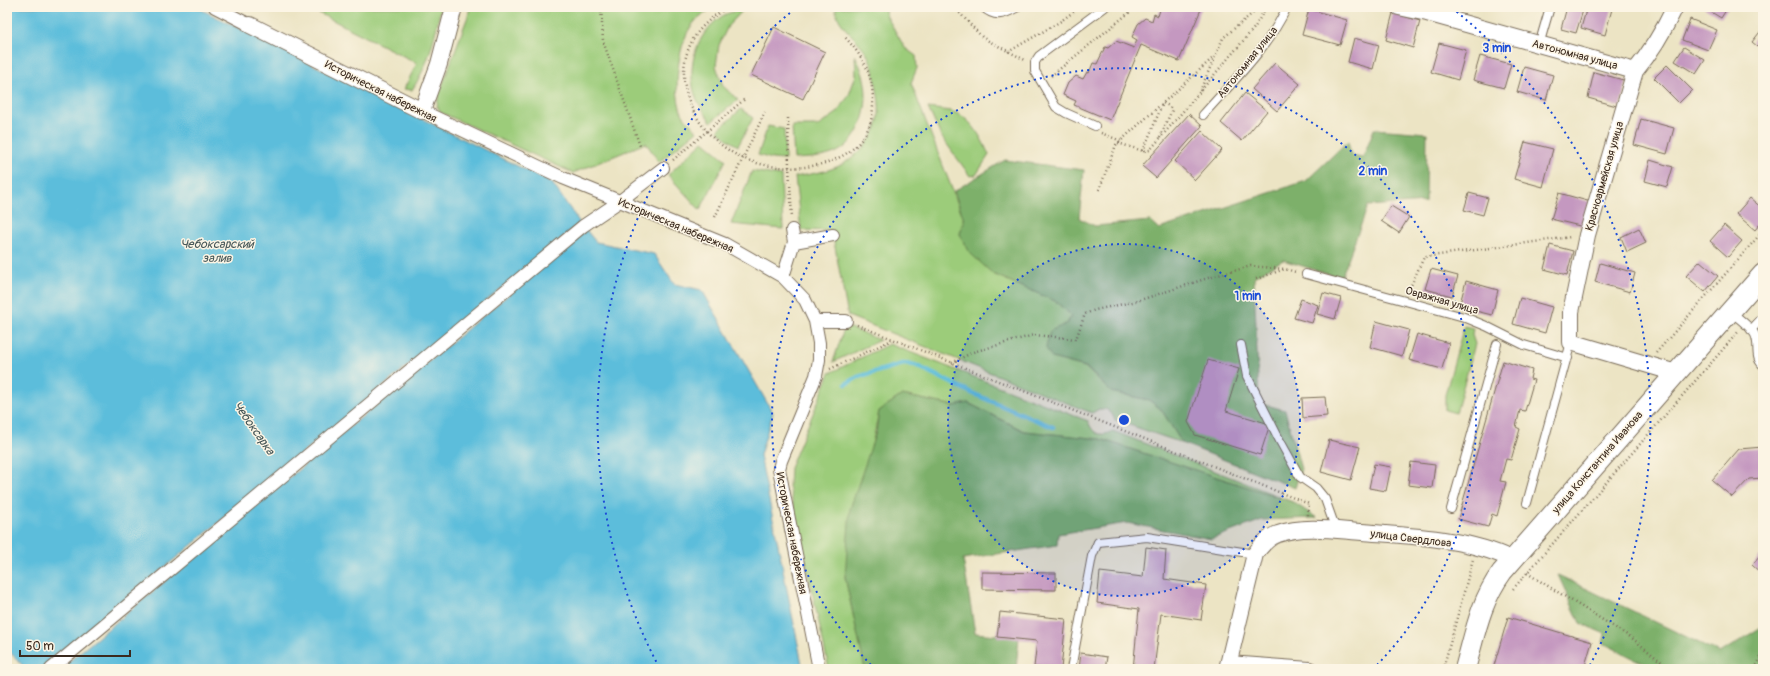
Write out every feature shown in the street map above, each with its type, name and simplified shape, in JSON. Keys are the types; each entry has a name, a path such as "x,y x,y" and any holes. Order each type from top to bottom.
{"street":[{"name":"Историческая набережная","path":"215,7 422,111 563,178 725,244 784,277 805,300 815,321 819,343 819,360 816,376 779,469 819,669"},
{"path":"422,111 439,64 454,7"},
{"name":"Автономная улица","path":"1399,7 1427,10 1539,45 1635,71"},
{"name":"Красноармейская улица","path":"1569,350 1571,312 1587,235 1635,71 1649,55 1664,31 1675,7"},
{"path":"52,669 583,226 620,201 663,168"},
{"path":"784,277 794,242 792,230"},
{"path":"794,242 833,235"},
{"name":"улица Константина Иванова","path":"1465,669 1484,601 1490,588 1511,560 1763,274"},
{"path":"815,321 846,321"},
{"path":"1569,350 1676,373"},
{"name":"улица Свердлова","path":"1255,554 1264,542 1277,534 1308,529 1405,535 1442,540 1498,553 1511,560"},
{"path":"1228,664 1255,554"}],"lane":[{"path":"983,7 989,12 1001,15 1018,7"},
{"path":"1096,128 1061,110 1052,102 1035,71 1034,65 1040,56 1105,7"},
{"name":"Автономная улица","path":"1203,115 1266,44 1281,22 1287,7"},
{"path":"1539,45 1550,7"},
{"name":"Овражная улица","path":"1306,274 1469,318 1524,345 1569,350"},
{"path":"1730,311 1748,327 1758,342 1757,354 1759,362 1763,365"},
{"path":"1748,327 1763,317"},
{"path":"1451,509 1497,344"},
{"path":"1241,345 1248,376 1280,441 1300,477 1316,488 1325,499 1336,530"},
{"path":"1527,503 1569,350"},
{"path":"1071,669 1092,556 1098,542 1148,537 1255,554"},
{"path":"1228,664 1310,666 1317,669"}],"path":[{"path":"602,7 603,41 640,146"},
{"path":"729,7 715,14 702,25 694,37 687,55 684,72 684,86 688,101 696,116 717,141 743,158 758,163 789,167 811,166 833,161 857,146 868,130 873,109 873,93 868,71 860,54 844,36"},
{"path":"954,7 978,33 989,42 1034,65"},
{"path":"1008,52 1060,21 1080,7"},
{"path":"1042,83 1136,7"},
{"path":"1198,94 1214,57 1226,35 1260,7"},
{"path":"1118,143 1143,151 1150,150 1256,26 1266,7"},
{"path":"1099,190 1114,148 1118,143 1214,57"},
{"path":"663,168 746,98"},
{"path":"1159,140 1172,110 1170,106 1163,102"},
{"path":"1143,151 1163,102"},
{"path":"715,217 764,112"},
{"path":"788,118 792,230"},
{"path":"1096,128 1121,141"},
{"path":"1657,351 1763,231"},
{"path":"1404,300 1424,257 1587,235"},
{"path":"952,363 973,352 1034,335 1076,339 1085,314 1095,310 1137,301 1251,266 1285,269 1306,274"},
{"path":"1256,279 1285,269"},
{"path":"846,321 1309,504 1308,529"},
{"path":"1510,592 1748,327"},
{"path":"816,376 892,339"},
{"path":"1443,669 1474,556"},
{"path":"1527,573 1632,638 1670,669"},
{"path":"1755,669 1763,653"}],"green space":[{"path":"307,7 441,7 427,60 412,90 404,89 417,63"},
{"path":"470,7 716,7 702,15 690,28 682,46 678,71 677,83 680,106 683,115 697,131 659,162 646,143 573,173 440,112 437,106 439,94"},
{"path":"836,7 884,7 887,17 905,48 916,56 917,68 911,83 964,220 960,234 993,274 1055,301 1071,315 1052,358 1085,367 1111,392 1149,400 1161,409 1182,443 1115,420 1112,414 1106,409 1099,409 1092,413 848,316 832,231 801,230 795,177 829,170 846,162 866,144 878,122 879,102 875,76 871,63 864,49 839,20 836,13"},
{"path":"744,9 728,26 719,45 716,66 723,86 738,100 711,122 700,106 694,92 692,66 694,55 709,27 726,14"},
{"path":"855,55 863,75 866,96 863,118 859,129 846,146 837,152 822,157 794,159 792,126 818,126 837,113 849,95 856,75"},
{"path":"928,108 950,111 964,117 979,134 989,155 976,175 970,176 941,136"},
{"path":"741,109 753,118 738,146 727,139 718,130"},
{"path":"768,126 784,129 785,160 772,159 758,155"},
{"path":"1374,129 1427,133 1426,202 1368,206 1341,278 1283,260 1254,277 1259,403 1285,410 1301,469 1295,488 1182,443 1161,409 1149,400 1111,392 1086,367 1052,358 1046,348 1050,331 1068,323 1071,315 1055,301 993,274 970,253 960,234 964,220 954,191 1005,160 1084,170 1079,218 1095,226 1150,221 1159,229 1306,181 1348,141 1351,155 1363,157"},
{"path":"703,141 726,160 700,210 668,175"},
{"path":"752,171 781,176 783,229 731,224"},
{"path":"845,326 880,340 833,362"},
{"path":"1464,326 1473,328 1472,335 1475,344 1456,413 1445,410 1445,395"},
{"path":"889,344 1088,421 1092,429 1098,434 1105,434 1113,431 1293,502 1100,439 1024,431 968,403 955,406 902,395 879,411 845,577 865,669 829,669 789,486 790,468 830,373"},
{"path":"902,395 954,406 968,403 1024,431 1100,439 1293,502 1317,518 1262,520 1211,539 1127,523 1058,534 1057,545 963,559 975,633 1019,637 1016,669 865,669 845,577 850,509 876,432 879,411"},
{"path":"1558,575 1720,653 1763,626 1763,669 1655,669 1603,643 1605,634 1580,623"}],"water":[{"name":"Чебоксарский залив","path":"7,7 196,7 552,183 580,223 42,669 26,669 7,649"},
{"path":"586,230 596,242 654,254 674,284 702,290 773,413 760,455 803,669 60,669"}],"building":[{"path":"1161,7 1202,7 1179,61 1141,45 1110,120 1074,105 1076,101 1063,95 1068,83 1076,76 1083,79 1087,72 1089,73 1093,63 1097,64 1105,47 1108,48 1116,41 1134,48 1137,40 1132,37 1138,24 1145,18 1152,21 1154,14 1158,16"},
{"path":"1567,7 1584,7 1576,33 1561,29"},
{"path":"1587,7 1605,7 1612,9 1605,35 1581,28"},
{"path":"1703,7 1728,7 1721,18"},
{"path":"1309,9 1347,20 1340,45 1302,35"},
{"path":"1393,13 1420,21 1413,48 1386,40"},
{"path":"1690,19 1717,30 1708,50 1682,40"},
{"path":"774,27 825,52 803,99 751,75"},
{"path":"1763,28 1763,51 1752,42"},
{"path":"1354,38 1379,45 1373,69 1348,62"},
{"path":"1439,43 1466,50 1458,80 1431,72"},
{"path":"1684,47 1705,60 1696,74 1675,61"},
{"path":"1480,56 1511,64 1504,88 1473,80"},
{"path":"1275,63 1300,84 1277,111 1252,89"},
{"path":"1667,65 1692,90 1679,103 1654,78"},
{"path":"1524,67 1553,75 1546,100 1517,92"},
{"path":"1594,72 1627,81 1620,107 1588,98"},
{"path":"1245,93 1267,111 1242,141 1221,123"},
{"path":"1189,114 1202,126 1156,178 1142,166"},
{"path":"1641,119 1674,128 1667,154 1634,145"},
{"path":"1202,131 1222,150 1195,180 1175,161"},
{"path":"1525,142 1553,149 1543,187 1514,179"},
{"path":"1650,160 1673,167 1667,187 1645,181"},
{"path":"1469,193 1488,198 1483,215 1464,210"},
{"path":"1559,193 1591,202 1584,227 1551,219"},
{"path":"1750,198 1763,209 1763,220 1755,230 1736,214"},
{"path":"1391,206 1409,217 1399,233 1381,221"},
{"path":"1724,225 1742,241 1728,257 1710,241"},
{"path":"1639,228 1646,243 1627,252 1621,237"},
{"path":"1550,245 1573,251 1567,275 1544,269"},
{"path":"1700,261 1718,276 1705,292 1686,276"},
{"path":"1600,263 1635,273 1630,292 1595,282"},
{"path":"1431,269 1458,276 1452,296 1425,289"},
{"path":"1466,281 1498,290 1492,315 1459,307"},
{"path":"1323,293 1341,298 1335,319 1317,314"},
{"path":"1520,298 1552,307 1545,333 1513,324"},
{"path":"1301,299 1318,305 1312,323 1294,318"},
{"path":"1376,321 1409,330 1402,356 1370,347"},
{"path":"1417,334 1449,343 1442,369 1409,360"},
{"path":"1208,360 1239,369 1226,411 1270,424 1260,455 1195,435 1188,422"},
{"path":"1503,361 1532,370 1530,379 1534,380 1525,411 1520,410 1516,427 1520,429 1511,460 1506,459 1500,481 1506,482 1497,516 1492,514 1488,527 1458,519"},
{"path":"1325,397 1327,416 1303,418 1302,398"},
{"path":"1329,440 1360,447 1351,480 1321,472"},
{"path":"1763,447 1763,478 1749,479 1732,497 1712,480 1739,449"},
{"path":"1411,462 1435,465 1432,488 1408,485"},
{"path":"1374,464 1391,467 1386,491 1369,488"},
{"path":"1146,547 1166,550 1164,579 1206,585 1201,620 1161,614 1154,669 1133,669 1139,609 1097,603 1100,572 1143,577"},
{"path":"1763,553 1763,575 1752,565"},
{"path":"982,572 1056,573 1056,590 982,589"},
{"path":"1000,612 1066,619 1061,669 1034,667 1037,641 997,637"},
{"path":"1508,617 1592,642 1584,669 1493,669"},
{"path":"1081,653 1107,657 1105,669 1079,669"}],"waterway":[{"path":"846,384 858,377 903,364 915,365 974,394 1053,427"}],"water label":[{"name":"Чебоксарка","path":"254,428"}]}
